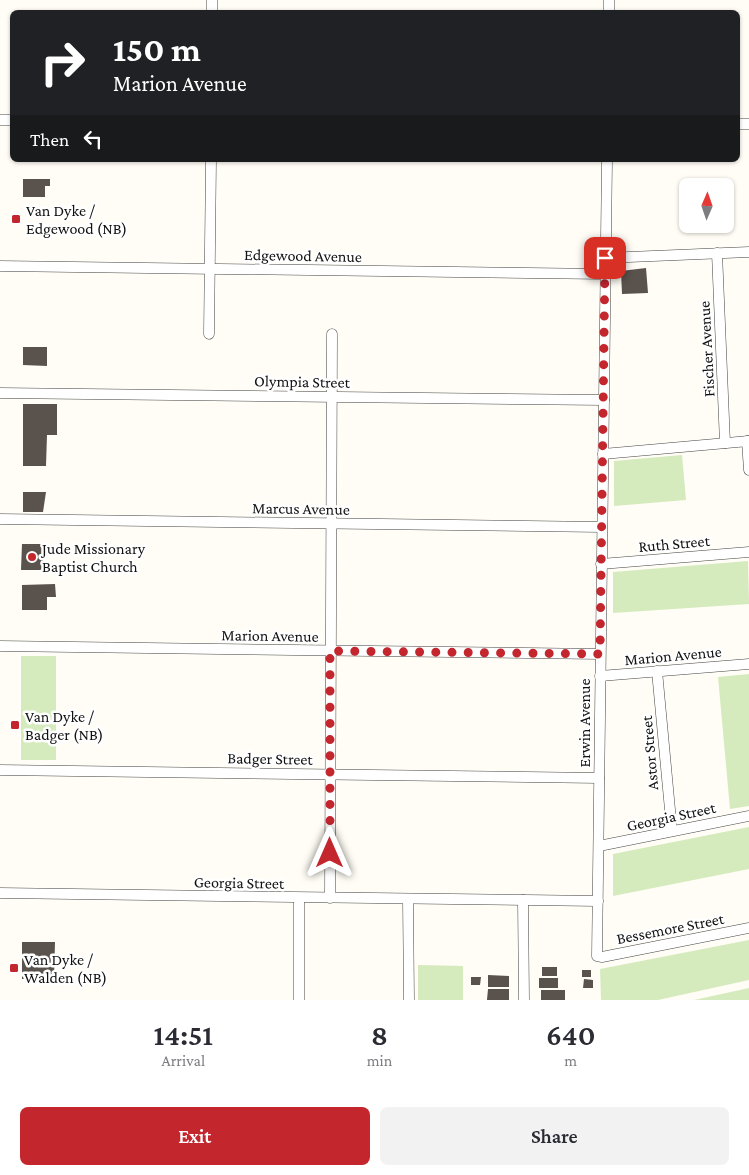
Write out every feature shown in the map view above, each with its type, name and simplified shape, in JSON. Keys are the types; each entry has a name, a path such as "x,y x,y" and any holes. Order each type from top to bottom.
{"street":[{"path":"209,334 211,162"},
{"name":"Erwin Avenue","path":"597,956 607,162"},
{"path":"605,258 749,252"},
{"name":"Fischer Avenue","path":"717,253 725,443"},
{"name":"Edgewood Avenue","path":"0,266 605,274"},
{"path":"330,898 332,334"},
{"name":"Olympia Street","path":"0,393 604,400"},
{"path":"603,454 748,441 749,470"},
{"name":"Marcus Avenue","path":"0,519 602,527"},
{"name":"Ruth Street","path":"601,564 749,552"},
{"name":"Marion Avenue","path":"0,646 600,654"},
{"name":"Marion Avenue","path":"600,676 749,664"},
{"name":"Astor Street","path":"657,671 672,831"},
{"name":"Badger Street","path":"0,770 599,778"},
{"name":"Georgia Street","path":"599,846 749,816"},
{"name":"Georgia Street","path":"0,893 598,901"},
{"path":"299,898 299,1000"},
{"path":"408,899 408,1000"},
{"path":"523,900 524,1000"},
{"name":"Bessemore Street","path":"597,956 602,957 749,928"}],"green space":[{"path":"682,455 686,500 614,506 614,461"},
{"path":"748,561 749,604 613,613 613,572"},
{"path":"21,656 56,656 56,760 21,760"},
{"path":"749,674 749,806 730,809 718,677"},
{"path":"749,827 749,869 613,896 613,854"},
{"path":"749,940 749,980 658,1000 601,1000 600,969"},
{"path":"418,965 463,966 463,1000 418,1000"},
{"path":"749,988 749,1000 694,1000"}],"building":[{"path":"23,179 50,179 50,186 45,186 45,197 23,197"},
{"path":"646,268 648,293 622,294 621,271"},
{"path":"23,347 47,347 47,366 23,365"},
{"path":"23,404 57,404 57,435 47,435 46,466 23,466"},
{"path":"23,492 46,492 43,512 23,512"},
{"name":"Jude Missionary Baptist Church","path":"22,544 43,544 43,570 21,570"},
{"path":"55,584 56,597 47,597 47,610 22,610 22,585"},
{"path":"22,942 55,942 54,979 22,979"},
{"path":"542,967 557,967 557,976 542,976"},
{"path":"582,970 591,970 591,977 582,977"},
{"path":"488,975 509,976 509,987 488,987"},
{"path":"471,977 481,977 480,985 471,985"},
{"path":"539,978 558,978 558,988 539,988"},
{"path":"584,979 593,980 593,988 583,988"},
{"path":"488,989 509,989 509,1000 487,1000"},
{"path":"541,990 565,990 565,1000 541,1000"}],"place":[{"name":"Van Dyke / Edgewood (NB)","path":"16,219"},
{"name":"Jude Missionary Baptist Church","path":"32,557"},
{"name":"Van Dyke / Badger (NB)","path":"15,725"},
{"name":"Van Dyke / Walden (NB)","path":"14,968"}],"route":[{"path":"330,853 330,651 600,654 605,258"}]}
